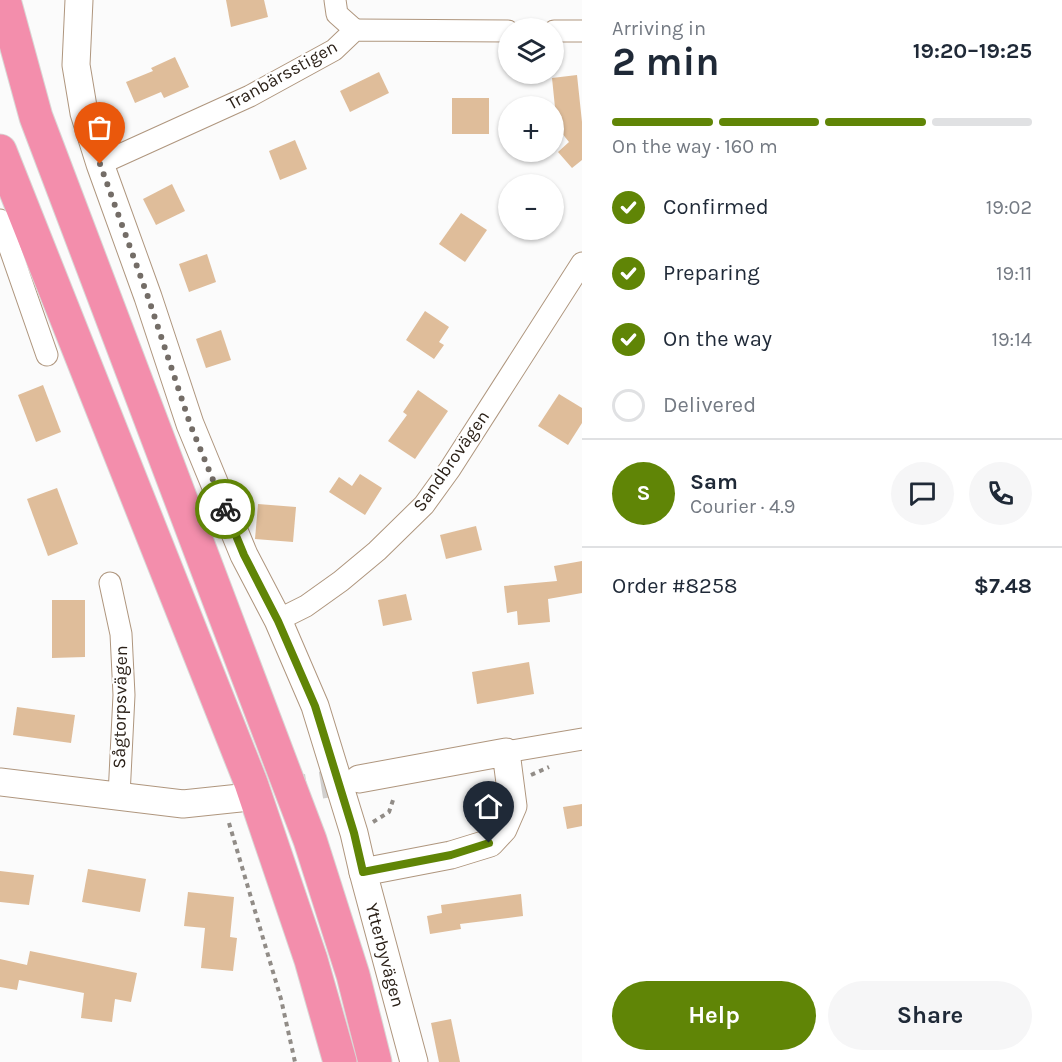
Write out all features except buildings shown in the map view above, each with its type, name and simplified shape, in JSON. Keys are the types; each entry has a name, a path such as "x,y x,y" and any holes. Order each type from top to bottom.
{"highway":[{"path":"4,0 36,117 310,840 353,975 375,1062"},
{"path":"0,151 251,783 311,960 340,1062"}],"street":[{"name":"Ytterbyvägen","path":"79,0 76,12 76,65 84,113 100,164 148,297 190,424 244,555 278,621 315,706 354,833 414,1062"},
{"path":"335,0 337,14 355,30"},
{"name":"Tranbärsstigen","path":"100,164 250,96 334,50 355,30 498,31"},
{"path":"564,31 582,31"},
{"path":"0,220 47,356"},
{"name":"Sandbrovägen","path":"278,621 306,606 340,581 377,551 424,505 450,469 582,263"},
{"name":"Sågtorpsvägen","path":"110,583 121,634 124,695 119,796"},
{"path":"359,779 582,739"},
{"path":"363,872 451,855 489,843 503,829 513,806 512,783 506,752"},
{"name":"Sågtorpsvägen","path":"0,782 183,804 240,798"}],"path":[{"path":"354,833 389,812 396,787"},
{"path":"229,823 281,999 295,1062"}],"tunnel":[{"path":"240,798 359,779"}],"way so far":[{"path":"100,164 148,297 190,424 225,509"}],"route":[{"path":"225,509 244,555 278,621 315,706 354,833 363,872 451,855 489,843"}]}
